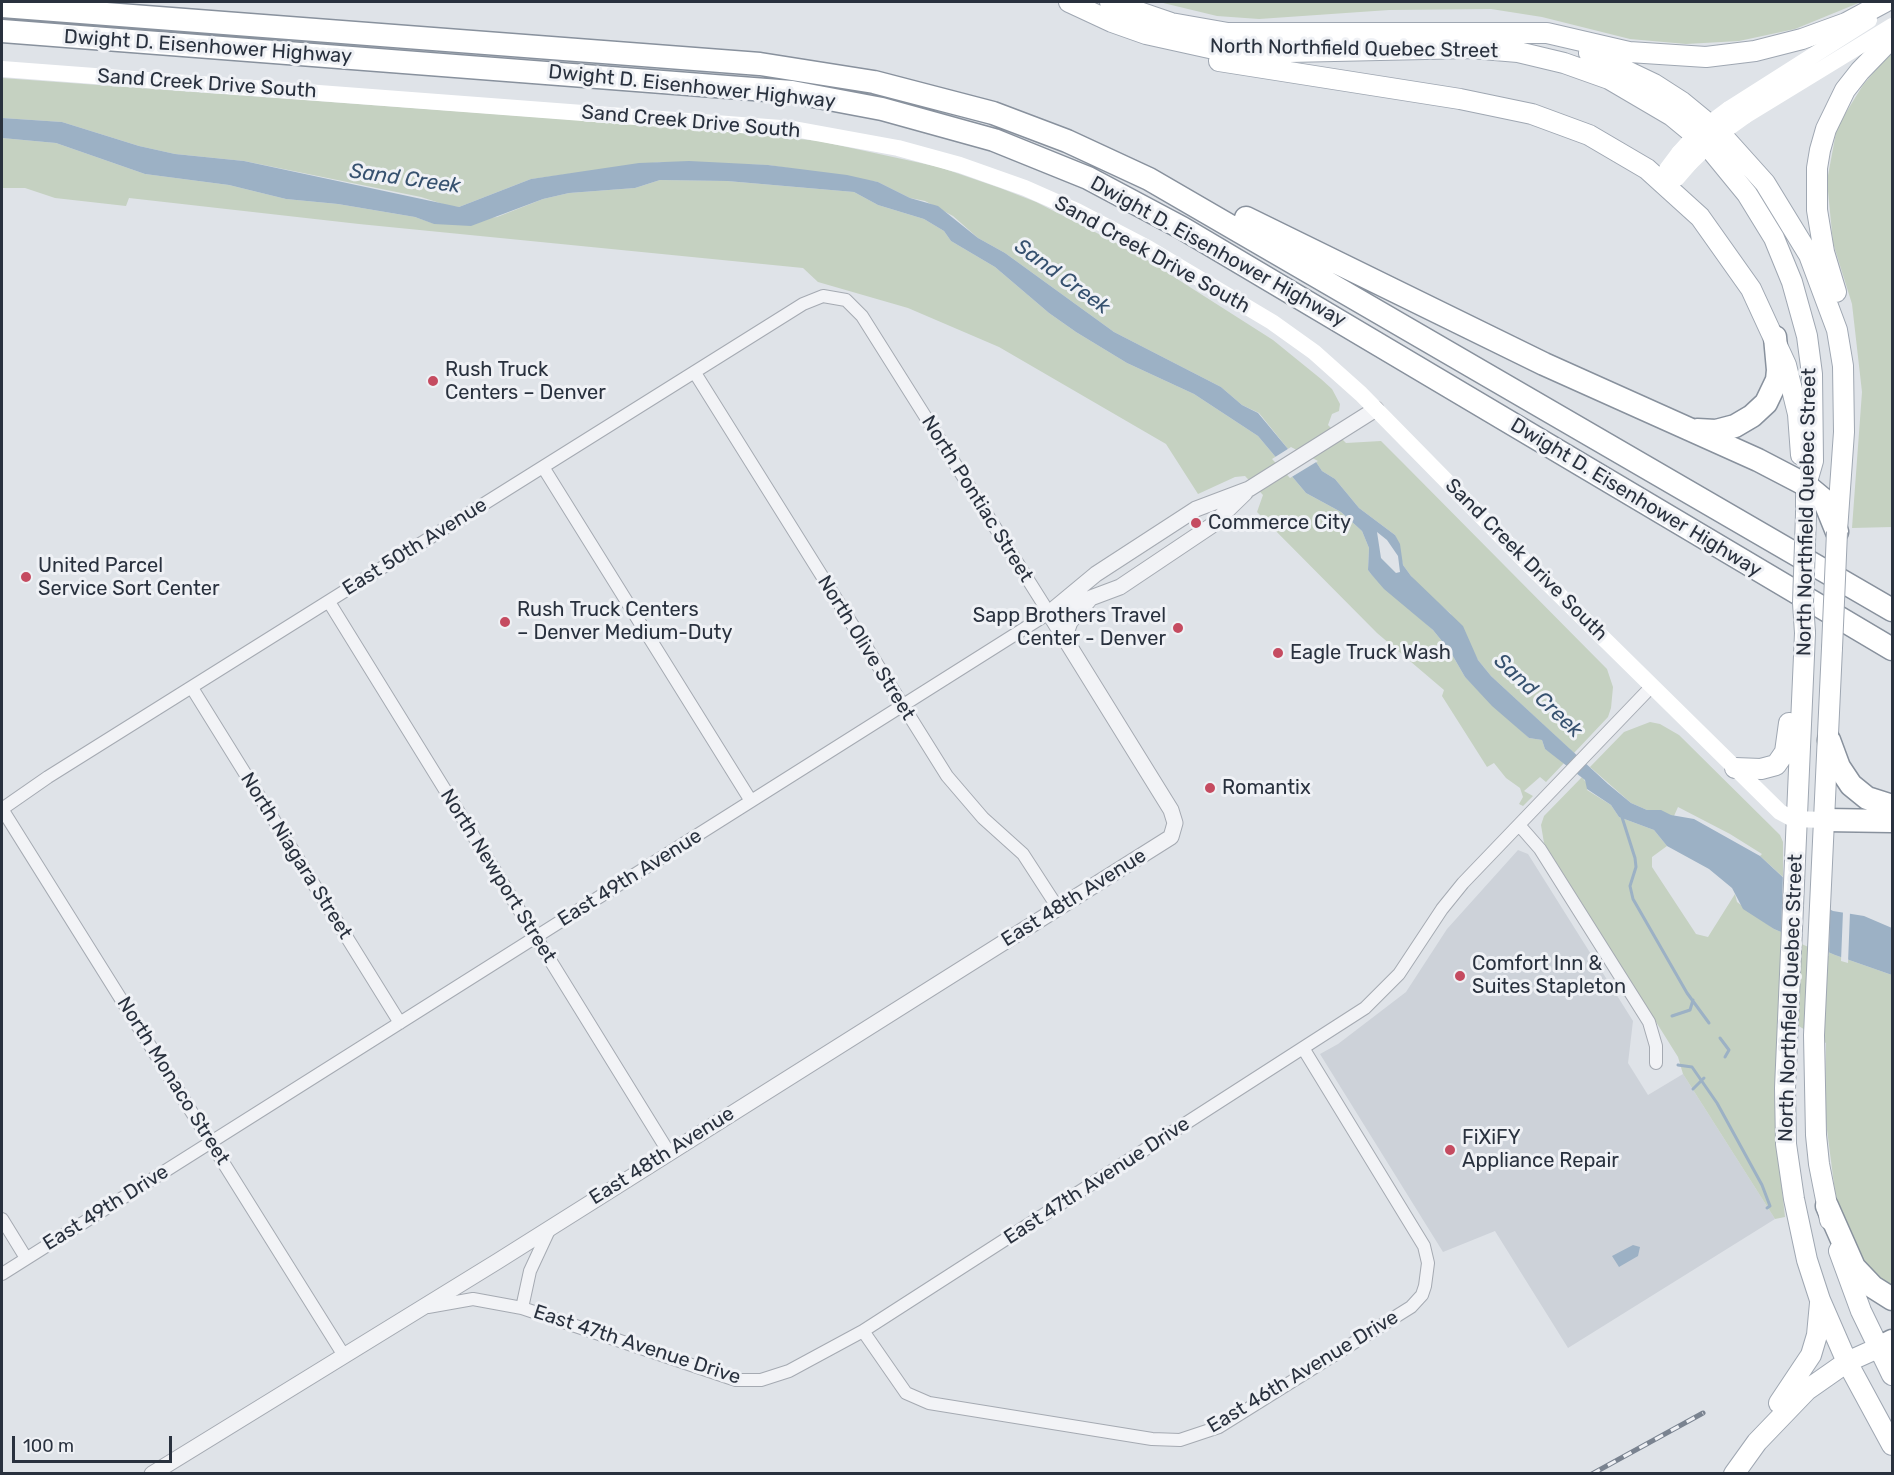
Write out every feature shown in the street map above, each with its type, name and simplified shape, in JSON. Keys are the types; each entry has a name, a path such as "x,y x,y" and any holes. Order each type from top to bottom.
{"highway":[{"name":"Dwight D. Eisenhower Highway","path":"2,6 728,61 813,70 893,86 976,108 1029,126 1115,162 1293,261 1893,610"},
{"name":"Dwight D. Eisenhower Highway","path":"2,31 764,89 882,109 994,140 1106,187 1222,250 1893,649"},
{"path":"1115,162 1166,178 1523,354 1806,484 1824,500 1836,532"},
{"path":"1690,429 1716,431 1733,426 1761,408 1777,380 1774,337"},
{"path":"1829,740 1839,767 1851,785 1867,798 1893,806"},
{"path":"1824,820 1893,821"},
{"path":"1827,1206 1854,1267 1873,1287 1893,1299"}],"main road":[{"path":"1110,2 1172,23 1228,33 1547,33 1607,49 1653,55 1706,57 1755,51 1802,39 1846,23 1884,2"},
{"path":"1071,3 1092,24 1134,43 1170,53 1460,99 1544,118 1610,146 1665,183 1700,217 1730,256 1751,289 1786,365 1794,394 1806,484"},
{"name":"North Northfield Quebec Street","path":"1071,3 1146,34 1214,50 1289,52 1471,48 1518,52 1594,73 1657,106 1694,133 1722,161 1757,208 1783,258 1798,301 1811,356 1813,461 1806,484 1803,603 1800,630 1797,819 1786,1144 1805,1250 1820,1300 1847,1362 1893,1445"},
{"path":"1665,183 1677,178 1684,158 1702,128 1893,6"},
{"path":"1684,158 1745,116 1893,26"},
{"name":"North Northfield Quebec Street","path":"1508,33 1571,47 1626,69 1668,93 1721,134 1765,183 1793,225 1809,255 1838,330 1845,408 1836,532 1829,740 1814,1035 1816,1135 1827,1206 1848,1278 1886,1344 1893,1376"},
{"path":"1838,330 1838,299 1824,252 1817,210 1817,168 1826,129 1845,90 1860,71 1893,38"},
{"name":"Sand Creek Drive South","path":"2,69 774,127 835,135 898,148 960,165 1025,188 1138,242 1291,335 1334,368 1780,812 1797,819 1824,820"},
{"path":"1735,768 1769,768 1782,760 1785,752 1800,630"},
{"path":"1758,1442 1766,1421 1798,1378 1811,1355 1817,1335 1820,1300"},
{"path":"1734,1473 1758,1442 1807,1390 1847,1362 1886,1344"}],"street":[{"name":"East 50th Avenue","path":"2,809 803,304 823,296 834,297"},
{"name":"North Pontiac Street","path":"834,297 846,300 862,316 1049,613 1171,810 1175,823 1171,837"},
{"name":"North Olive Street","path":"695,373 957,790 1023,854 1058,908"},
{"name":"East 49th Avenue","path":"210,1142 1049,613 1106,568 1196,509 1249,489 1376,409"},
{"path":"543,467 751,801"},
{"name":"East 49th Avenue","path":"1049,613 1120,587 1211,526 1249,489"},
{"path":"1069,646 1066,633 1070,622 1089,600"},
{"name":"North Newport Street","path":"329,602 668,1151"},
{"name":"East 47th Avenue Drive","path":"416,1310 473,1299 522,1308 718,1376 749,1381 789,1371 863,1330 1352,1018 1389,985 1446,903 1652,686"},
{"name":"North Niagara Street","path":"192,688 400,1023"},
{"name":"North Monaco Street","path":"2,809 343,1354"},
{"path":"1519,825 1540,849 1649,1022 1654,1034 1656,1063"},
{"name":"East 48th Avenue","path":"152,1473 550,1227 1171,837"},
{"name":"East 46th Avenue Drive","path":"863,1330 906,1393 921,1400 967,1411 1152,1439 1180,1440 1219,1427 1411,1307 1422,1295 1425,1286 1428,1263 1424,1246 1303,1048"},
{"name":"East 49th Drive","path":"2,1274 210,1142"},
{"path":"2,1218 26,1258"},
{"path":"522,1308 530,1271 550,1227"}],"shaded area":[{"path":"1518,850 1528,854 1633,1021 1628,1063 1648,1095 1683,1074 1775,1219 1568,1348 1495,1231 1443,1252 1320,1054 1338,1044 1406,992 1447,929"}],"green space":[{"path":"1159,2 1861,2 1795,29 1739,41 1686,44 1630,39 1542,17 1491,9 1389,10 1259,19 1217,16"},
{"path":"1892,51 1892,527 1852,528 1862,392 1852,304 1833,243 1827,181 1837,127 1863,85"},
{"path":"2,78 700,129 819,141 939,167 1036,202 1138,254 1273,340 1321,379 1332,389 1340,404 1339,411 1332,414 1328,425 1346,443 1381,441 1607,669 1613,687 1608,717 1574,753 1491,676 1478,660 1450,613 1423,591 1403,565 1395,535 1359,508 1335,479 1322,471 1316,462 1288,449 1259,413 1242,405 1221,387 1114,332 1005,253 978,238 953,216 925,201 910,198 878,182 768,165 660,162 531,179 459,207 449,206 421,197 244,161 175,154 139,146 62,122 2,118"},
{"path":"2,138 56,143 145,174 229,185 286,199 338,204 415,217 435,224 497,217 543,199 569,193 635,188 660,180 727,181 854,192 878,205 924,219 944,231 951,241 995,267 1049,313 1076,332 1127,363 1194,394 1258,436 1306,493 1341,512 1362,531 1369,548 1368,570 1433,630 1450,651 1465,677 1529,738 1542,740 1545,749 1565,762 1546,782 1540,777 1524,791 1533,796 1523,806 1519,804 1523,797 1520,788 1506,778 1494,763 1487,767 1442,696 1444,690 1377,633 1257,512 1263,495 1245,476 1235,477 1198,494 1166,444 999,347 908,308 818,282 803,268 359,224 129,198 126,206 55,198 25,188 2,188"},
{"path":"1650,722 1660,724 1679,735 1780,835 1783,842 1783,877 1760,856 1762,854 1730,834 1678,807 1674,816 1647,810 1631,803 1590,767 1624,732"},
{"path":"1582,777 1588,785 1587,790 1611,805 1619,817 1654,830 1667,846 1652,857 1652,867 1696,934 1708,937 1735,894 1737,902 1774,929 1835,955 1892,975 1892,1291 1865,1270 1836,1200 1825,1114 1826,1043 1778,1013 1776,1134 1785,1217 1775,1219 1683,1074 1678,1057 1544,843 1541,825 1544,816"}],"water":[{"path":"2,118 62,122 139,146 175,154 244,161 459,207 531,179 639,163 689,161 768,165 847,175 878,182 910,198 938,206 978,238 1005,253 1114,332 1221,387 1242,405 1258,413 1288,449 1316,462 1322,471 1335,479 1359,508 1395,535 1400,544 1403,565 1411,576 1463,626 1478,660 1491,676 1608,784 1631,803 1647,810 1661,810 1671,815 1694,819 1760,856 1802,895 1833,911 1864,916 1892,928 1892,975 1835,955 1774,929 1743,909 1732,888 1709,869 1667,846 1654,830 1619,817 1611,805 1587,789 1585,780 1545,749 1542,740 1529,738 1492,706 1465,677 1450,651 1433,630 1384,589 1368,570 1369,548 1362,531 1341,512 1306,493 1258,436 1194,394 1127,363 1076,332 1049,313 995,267 951,241 944,231 924,219 878,205 854,192 727,181 660,180 635,188 569,193 543,199 471,226 434,224 415,217 338,204 286,199 229,185 145,174 56,143 2,138","holes":["1377,532 1387,540 1398,556 1400,572 1396,573 1381,558"]},
{"path":"1633,1245 1640,1247 1638,1256 1619,1267 1612,1256"}],"pier":[{"path":"1291,447 1318,461 1290,478 1272,459"},
{"path":"1783,873 1804,892 1830,906 1829,956 1781,935"},
{"path":"1843,911 1850,912 1848,963 1841,961"}],"waterway":[{"path":"1621,814 1635,858 1636,867 1630,886 1633,899 1687,993 1709,1023"},
{"path":"1672,1016 1690,1010 1693,1000"},
{"path":"1720,1038 1729,1050 1725,1057"},
{"path":"1678,1065 1692,1067 1717,1103 1762,1185 1770,1206 1767,1208"},
{"path":"1693,1089 1704,1078"}],"railway":[{"path":"1592,1474 1703,1413"}],"place":[{"name":"Rush Truck Centers – Denver","path":"433,381"},
{"name":"Commerce City","path":"1196,523"},
{"name":"United Parcel Service Sort Center","path":"26,577"},
{"name":"Rush Truck Centers – Denver Medium-Duty","path":"505,622"},
{"name":"Sapp Brothers Travel Center - Denver","path":"1178,628"},
{"name":"Eagle Truck Wash","path":"1278,653"},
{"name":"Romantix","path":"1210,788"},
{"name":"Comfort Inn & Suites Stapleton","path":"1460,976"},
{"name":"FiXiFY Appliance Repair","path":"1450,1150"}],"water label":[{"name":"Sand Creek","path":"405,179"},
{"name":"Sand Creek","path":"1062,277"},
{"name":"Sand Creek","path":"1538,696"}]}
